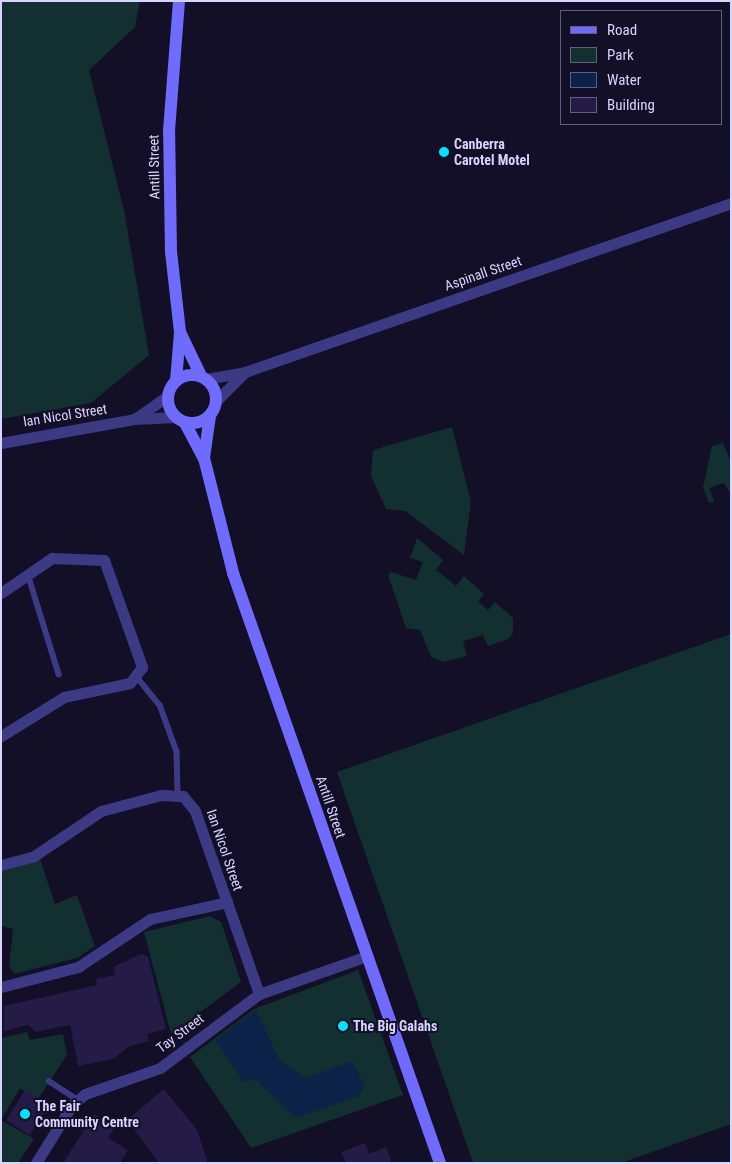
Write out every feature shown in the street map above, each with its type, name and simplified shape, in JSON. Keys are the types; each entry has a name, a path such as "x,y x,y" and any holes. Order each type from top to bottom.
{"main road":[{"name":"Antill Street","path":"176,381 180,332 171,252 168,131 179,1"},
{"name":"Antill Street","path":"180,332 204,378"},
{"path":"188,375 204,378 217,400 210,416 199,423 180,420 168,396 176,381 188,375"},
{"name":"Antill Street","path":"204,458 210,416"},
{"name":"Antill Street","path":"180,420 204,458 233,573 440,1163"}],"street":[{"name":"Aspinall Street","path":"204,378 245,372 731,203"},
{"name":"Aspinall Street","path":"217,400 245,372"},
{"name":"Ian Nicol Street","path":"134,419 168,396"},
{"name":"Ian Nicol Street","path":"1,443 134,419 180,420"},
{"path":"1,593 52,558 104,560 140,654 142,667 137,677 130,683 64,697 1,736"},
{"name":"Ian Nicol Street","path":"178,794 189,799 195,811 259,994"},
{"path":"1,865 44,851 101,811 178,794"},
{"path":"1,987 78,967 150,919 227,902"},
{"name":"Tay Street","path":"36,1163 78,1099 93,1089 160,1068 259,994 367,956"}],"lane":[{"path":"28,574 59,674"},
{"path":"137,677 160,705 177,752 178,794"},
{"path":"49,1081 78,1099"}],"green space":[{"path":"1,1 140,1 135,27 89,70 124,210 149,355 91,403 1,419"},
{"path":"452,427 471,501 464,555 405,511 386,509 371,476 373,450"},
{"path":"723,443 731,462 731,495 724,483 709,488 714,501 709,503 703,487 712,446"},
{"path":"417,538 443,560 436,570 456,586 464,576 484,594 478,602 488,610 495,602 513,618 513,633 508,639 488,646 483,635 463,641 467,656 443,662 431,657 420,630 406,628 388,575 391,572 416,580 423,562 410,558"},
{"path":"731,634 731,1124 621,1163 473,1163 337,772"},
{"path":"40,859 55,904 77,895 95,946 77,958 14,974 9,965 13,929 1,926 1,868"},
{"path":"210,916 221,922 241,982 171,1034 144,932"},
{"path":"358,970 403,1095 251,1148 190,1057 254,1009"},
{"path":"27,1032 30,1040 63,1034 67,1055 38,1099 20,1088 1,1120 1,1038"},
{"path":"1,1120 34,1139 18,1163 1,1163"}],"water":[{"path":"256,1010 279,1060 305,1078 352,1061 365,1086 359,1096 296,1118 255,1079 244,1082 216,1040"}],"building":[{"path":"141,954 148,956 166,1029 147,1034 149,1041 130,1046 113,1059 78,1066 70,1025 36,1032 28,1025 4,1031 4,1006 97,985 96,979 115,975 113,967"},
{"path":"164,1089 197,1130 208,1163 159,1163 127,1120"},
{"path":"25,1090 49,1105 30,1135 6,1121"},
{"path":"94,1114 116,1127 108,1138 128,1150 120,1163 63,1163"},
{"path":"365,1143 369,1154 386,1147 392,1163 346,1163 341,1152"}],"place":[{"name":"Canberra Carotel Motel","path":"444,152"},
{"name":"The Big Galahs","path":"343,1026"},
{"name":"The Fair Community Centre","path":"25,1114"}]}
